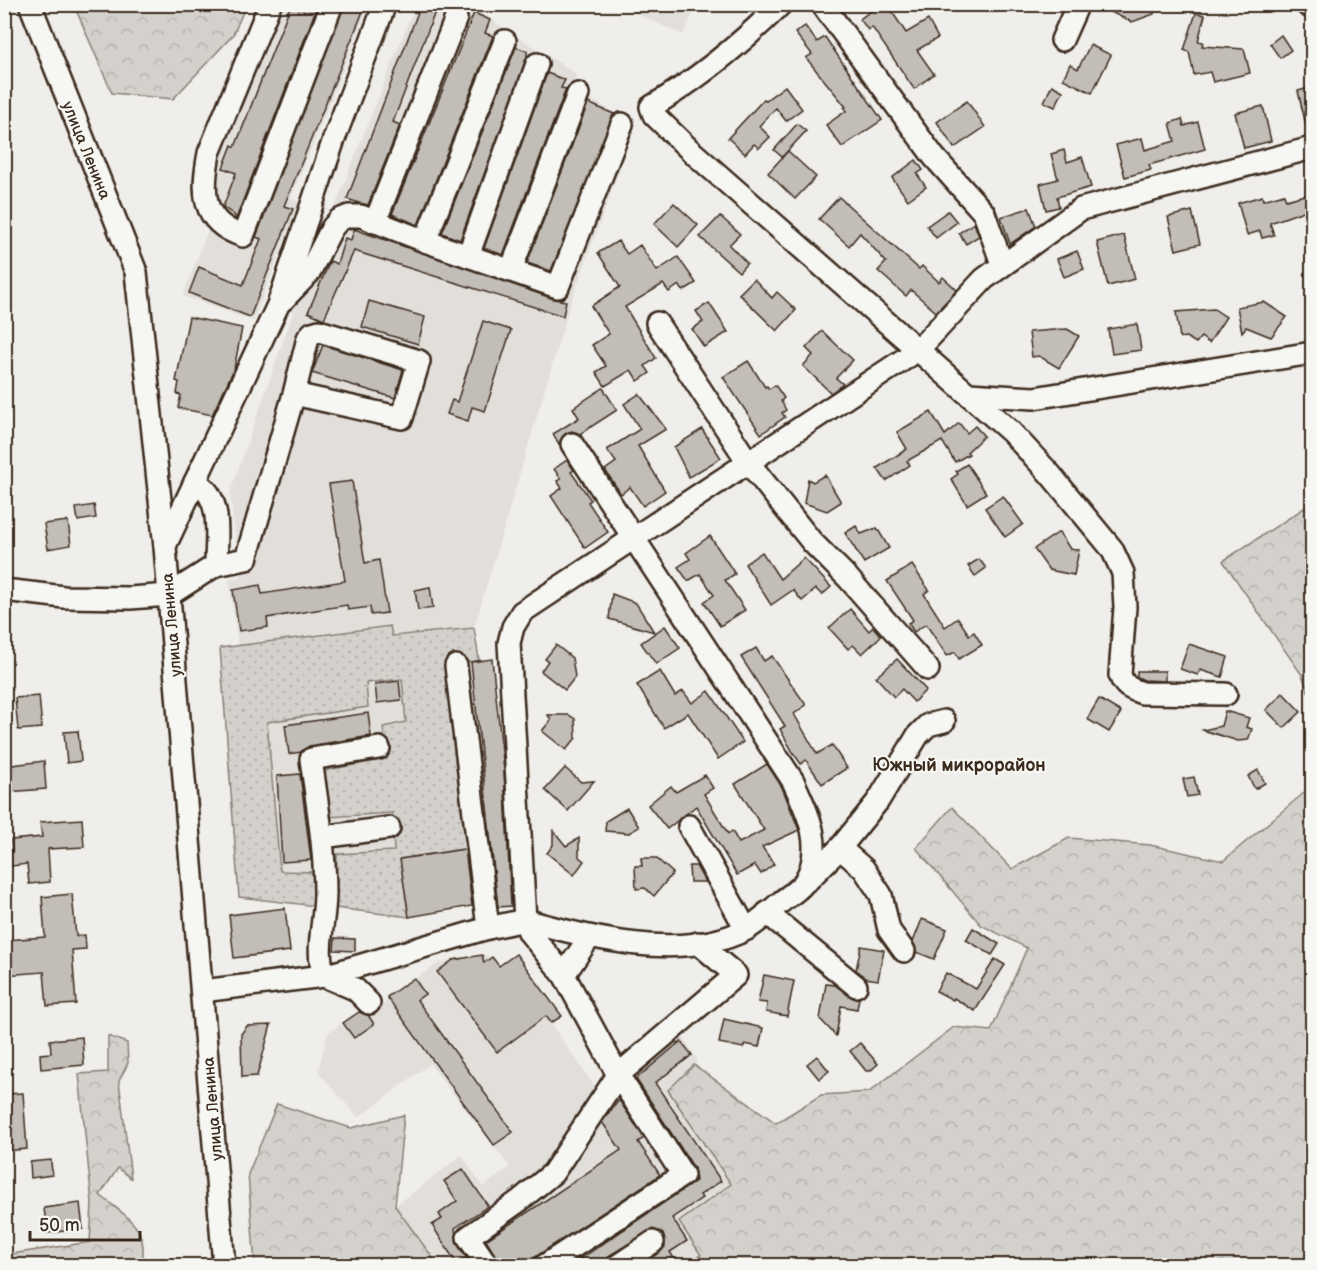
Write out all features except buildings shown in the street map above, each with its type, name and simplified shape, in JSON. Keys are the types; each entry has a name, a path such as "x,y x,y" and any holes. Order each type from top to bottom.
{"street":[{"name":"улица Ленина","path":"30,4 136,272 165,547 224,1266"},
{"path":"270,4 209,153 205,176 205,196 210,213 219,224 243,236 332,4"},
{"path":"165,547 278,305 334,139 385,4"},
{"path":"781,4 736,48 680,90 651,107 654,115 682,143 969,394 1050,474 1112,549 1123,573 1125,607 1120,675 1122,682 1130,689 1142,693 1226,694"},
{"path":"822,4 934,157 984,213 1002,264"},
{"path":"1062,40 1078,4"},
{"path":"1305,4 1312,8"},
{"path":"375,222 456,18"},
{"path":"425,242 505,41"},
{"path":"468,256 537,64"},
{"path":"511,270 578,94"},
{"path":"278,305 309,273 332,228 339,220 349,216 361,216 425,242 558,287 622,124"},
{"path":"544,1266 683,1175 618,1075 564,975 529,932 525,920 509,643 513,627 522,612 918,350 984,279 1081,209 1312,148"},
{"path":"657,323 748,462 812,542 848,578 927,669"},
{"path":"4,590 64,597 130,598 169,595 216,565 246,559 308,338 312,333 319,331 419,361 402,418 294,394"},
{"path":"969,394 1034,398 1312,353"},
{"path":"572,444 793,781 810,818 815,839 805,882"},
{"path":"195,482 202,486 214,505 216,565"},
{"path":"456,666 488,928"},
{"path":"202,991 324,976 488,928 525,920 589,938 613,942 698,943 722,939 746,929 767,913 805,882 840,848 891,783 918,735 928,725 944,721"},
{"path":"324,976 319,958 325,907 322,837 312,759 379,748"},
{"path":"689,826 746,929"},
{"path":"322,837 389,828"},
{"path":"840,848 864,869 881,895 889,930 904,951"},
{"path":"767,913 856,986"},
{"path":"564,975 589,938"},
{"path":"488,1266 468,1237 519,1202 553,1173 618,1075 736,975 698,943"},
{"path":"324,976 355,988 369,1003"},
{"path":"616,1266 653,1242"}],"shaded area":[{"path":"283,5 369,5 291,198 300,202 253,321 183,296 218,203 218,163"},
{"path":"415,5 468,5 576,74 572,89 636,124 570,305 474,628 479,660 492,659 517,905 477,906 409,917 239,897 220,648 238,646 229,579 240,577 230,493 294,310"},
{"path":"618,5 697,5 683,35"},
{"path":"516,954 562,1016 551,1024 601,1095 683,1037 698,1061 668,1090 732,1184 680,1222 701,1255 684,1265 438,1265 395,1206 462,1155 483,1187 510,1167 430,1064 358,1118 318,1071 328,1033 363,1009 368,1015 389,1000 387,997 439,963 482,955 492,957 499,966"}],"green space":[{"path":"74,5 246,5 233,35 173,99 112,93"},
{"path":"1312,503 1312,702 1302,675 1223,561"},
{"path":"390,626 392,636 474,628 479,660 450,666 474,847 400,859 409,917 335,908 337,854 394,851 392,813 327,817 322,771 387,759 383,727 406,722 402,679 366,683 368,707 267,722 280,871 316,872 316,906 239,897 220,648"},
{"path":"1312,771 1312,1265 684,1265 701,1255 679,1222 731,1184 668,1090 694,1065 776,1123 821,1095 869,1092 954,1027 991,1031 1027,948 981,925 916,848 952,807 1012,869 1069,838 1150,845 1223,861 1311,787"},
{"path":"108,1036 127,1043 128,1063 119,1081 131,1178 118,1168 100,1195 127,1217 139,1232 143,1252 142,1265 5,1265 5,1255 90,1242 92,1203 79,1074 108,1072"},
{"path":"277,1104 351,1128 404,1115 395,1206 438,1265 255,1265 248,1174"}],"district":[{"name":"Южный микрорайон","path":"959,765"}]}
